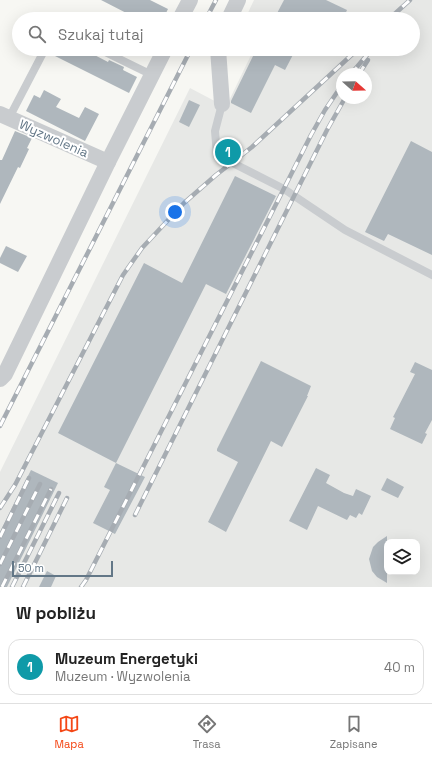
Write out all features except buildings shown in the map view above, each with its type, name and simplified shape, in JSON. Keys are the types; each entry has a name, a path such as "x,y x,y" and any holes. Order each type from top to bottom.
{"street":[{"path":"184,12 190,0"},
{"path":"232,12 238,0"},
{"path":"0,379 5,374 162,56"},
{"path":"219,56 222,104"},
{"name":"Wyzwolenia","path":"5,116 108,162"}],"lane":[{"path":"5,116 41,56"},
{"path":"113,56 152,75"},
{"path":"222,104 215,131 217,155 284,189 346,230 432,275"}],"shaded area":[{"path":"254,0 432,0 432,587 0,587 0,472 190,88 226,107 251,56 420,56 420,12 248,12"}],"railway":[{"path":"210,12 216,0"},
{"path":"397,12 410,0"},
{"path":"0,426 187,56"},
{"path":"0,508 15,485 123,275 142,248 184,203 216,175 252,147 350,56"},
{"path":"356,68 366,56"},
{"path":"363,68 368,60"},
{"path":"81,587 86,580 311,135 336,94"},
{"path":"135,515 327,130 342,104"},
{"path":"0,537 29,478"},
{"path":"0,564 40,484"},
{"path":"2,587 51,489"},
{"path":"12,587 59,493"},
{"path":"23,587 67,498"}],"place":[{"name":"Muzeum Energetyki","path":"228,152"}]}
